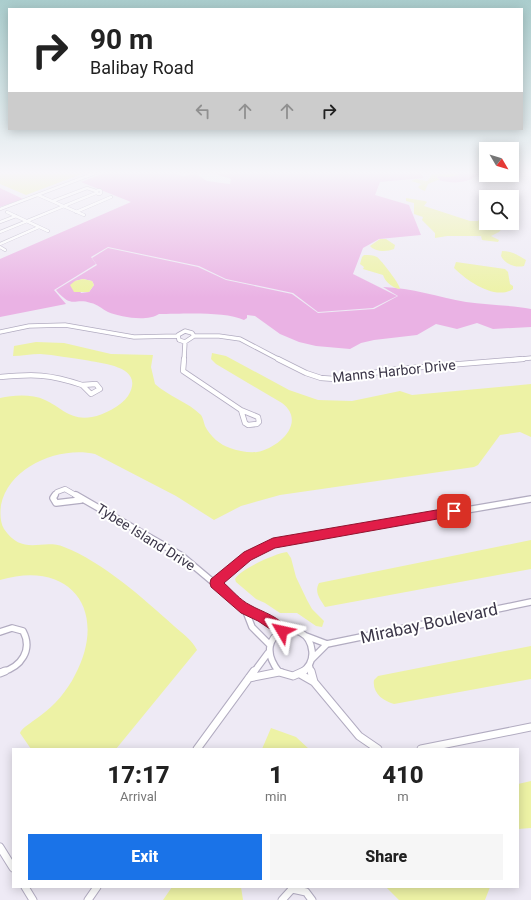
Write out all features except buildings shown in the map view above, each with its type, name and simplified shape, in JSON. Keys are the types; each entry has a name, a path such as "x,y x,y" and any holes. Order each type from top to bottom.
{"street":[{"path":"12,214 48,231"},
{"path":"0,232 44,214"},
{"path":"0,222 16,216"},
{"path":"0,244 39,227"},
{"path":"0,247 5,250"},
{"path":"0,332 29,326 65,325 115,335 134,337 178,336 180,333 188,331 194,336 185,342 180,341 178,336"},
{"name":"Manns Harbor Drive","path":"194,336 219,336 240,339 306,373 322,378 335,379 398,369 531,358"},
{"path":"185,342 183,371 242,410"},
{"path":"0,377 36,374 62,378 82,385"},
{"name":"Tybee Island Drive","path":"81,500 56,503 53,498 57,492 65,490 182,556 245,609 260,615 282,631"},
{"path":"215,583 247,556 264,547 281,541 531,499"},
{"name":"Mirabay Boulevard","path":"327,644 531,602"},
{"name":"Tybee Island Drive","path":"245,609 251,626 269,644"},
{"path":"251,626 260,615"},
{"path":"0,632 10,628 18,628 23,631 29,642 28,649 20,663 10,670 0,673"},
{"path":"248,678 278,672 293,676 300,674 327,644 294,630 282,631 277,634 269,644 268,652 273,667 278,672"},
{"path":"306,636 312,651 311,662 314,682"},
{"path":"198,748 268,652"},
{"path":"300,674 314,682 359,736 377,748"},
{"path":"425,748 531,727"},
{"path":"0,848 12,866"},
{"path":"26,888 33,900"},
{"path":"88,900 96,888"},
{"path":"282,900 292,889 306,892 312,900"}],"shaded area":[{"path":"103,214 413,214 421,235 379,239 363,248 353,274 397,296 373,308 318,312 293,293 226,279 199,266 108,247 91,257 96,264 54,290 66,304 0,317 0,259"},
{"path":"414,214 449,214 470,221 478,221 479,220 479,230 501,230 491,236 499,240 498,242 482,240 481,236 447,236 435,238 435,233 422,220 423,217"},
{"path":"380,239 386,239 395,245 394,249 381,251 370,246"},
{"path":"108,248 198,267 226,280 292,294 318,313 374,309 398,296 383,287 415,291 466,302 531,309 531,327 493,329 477,323 457,329 436,324 417,335 374,340 361,343 350,349 316,346 299,342 280,334 255,316 247,315 247,318 244,320 236,317 215,314 159,314 148,318 119,316 108,312 97,305 81,301 74,302 66,300 56,290 97,265 92,258","holes":["83,279 92,281 94,285 89,292 81,293 75,281"]},
{"path":"502,251 514,254 526,260 524,266 511,265 508,263 501,256"},
{"path":"364,255 372,255 377,257 394,277 400,289 390,284 383,275 363,269 364,267 360,264"},
{"path":"456,262 505,269 508,272 510,284 513,286 513,289 506,292 498,292 481,288 454,268"},
{"path":"83,279 92,281 94,285 89,292 74,292 70,285 75,281"},
{"path":"36,342 64,343 111,354 153,355 151,367 155,384 196,410 201,415 207,430 212,437 226,447 240,451 257,452 274,445 287,433 291,426 292,418 289,410 282,403 216,364 211,359 212,353 226,356 289,390 318,400 352,401 400,391 412,395 531,384 531,437 520,432 500,435 478,465 474,467 280,495 241,506 214,520 176,496 95,454 81,452 67,453 52,456 38,462 14,479 6,491 1,505 0,514 0,398 11,396 29,396 40,398 66,413 84,418 102,414 117,407 128,396 132,386 131,378 127,372 120,368 85,360 37,354 13,356 14,346"},
{"path":"0,514 4,529 18,542 26,545 48,544 64,547 108,571 150,604 187,637 197,650 117,748 30,748 20,733 25,727 51,707 68,687 75,675 84,652 88,630 85,611 77,596 64,584 46,577 25,575 0,580"},
{"path":"531,540 531,569 325,607 317,592 319,583"},
{"path":"287,552 291,558 296,577 307,600 312,609 324,621 322,627 316,626 297,613 280,613 256,599 236,582 235,579 238,575 258,562"},
{"path":"531,646 531,679 394,704 382,699 375,689 374,680 378,676"},
{"path":"271,728 296,737 308,748 262,748"},
{"path":"531,781 531,828 519,829 519,784"},
{"path":"171,888 241,888 243,900 163,900"},
{"path":"387,888 490,888 485,900 399,900"}],"route":[{"path":"282,631 262,617 245,609 215,583 247,556 273,543 288,539 454,511"}]}
